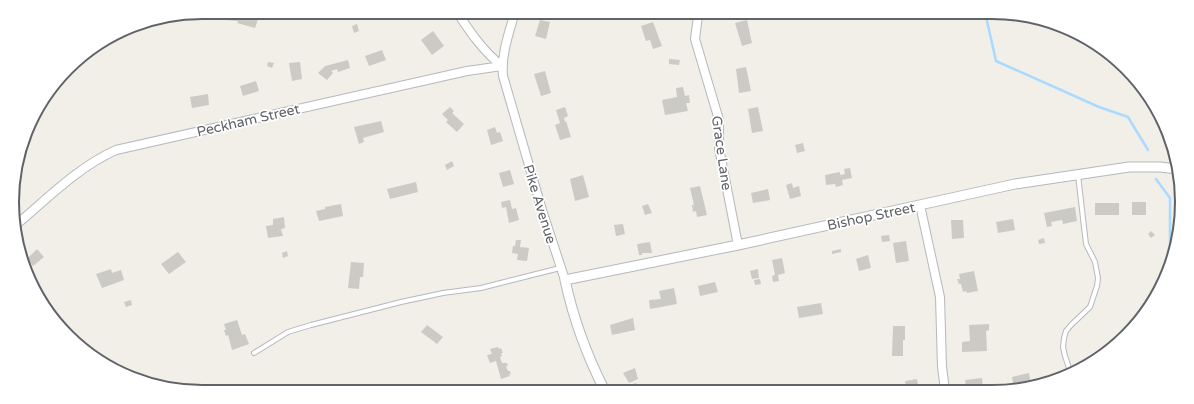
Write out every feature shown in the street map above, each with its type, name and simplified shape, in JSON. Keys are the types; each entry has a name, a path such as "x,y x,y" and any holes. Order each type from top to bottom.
{"street":[{"path":"461,19 483,48 502,66"},
{"name":"Pike Avenue","path":"513,19 502,66 506,86 524,152 560,268 582,336 602,385"},
{"name":"Grace Lane","path":"698,19 695,39 719,120 719,148 738,245"},
{"name":"Peckham Street","path":"20,221 82,169 100,157 116,150 467,71 502,66"},
{"name":"Bishop Street","path":"565,280 738,245 1015,184 1129,167 1171,168"},
{"path":"920,205 940,297 942,367 944,385"}],"lane":[{"path":"1069,368 1063,347 1066,331 1070,325 1090,307 1098,278 1095,262 1086,244 1078,175"},
{"path":"254,353 288,332 311,325 401,302 443,293 481,288 560,268"}],"building":[{"path":"258,19 255,28 237,23 238,21 224,20"},
{"path":"540,20 550,22 546,39 535,36"},
{"path":"747,20 752,43 742,46 735,23"},
{"path":"653,22 662,46 653,49 650,40 646,41 641,26"},
{"path":"357,24 359,31 354,33 352,26"},
{"path":"433,31 444,46 432,55 421,40"},
{"path":"382,50 386,60 369,66 365,56"},
{"path":"669,59 680,60 679,65 669,64"},
{"path":"348,60 350,68 338,72 337,69 331,71 333,73 327,80 318,73 325,66"},
{"path":"268,62 274,63 272,68 267,66"},
{"path":"300,62 302,79 292,81 289,63"},
{"path":"746,67 751,91 739,93 736,69"},
{"path":"545,71 551,93 541,96 534,74"},
{"path":"256,81 259,91 243,96 240,86"},
{"path":"683,87 685,96 689,95 690,103 686,103 688,111 665,115 662,100 677,97 676,88"},
{"path":"208,94 209,105 192,108 190,97"},
{"path":"450,107 454,111 452,113 464,124 457,132 446,122 448,120 442,114"},
{"path":"565,107 568,116 564,118 571,137 560,140 555,125 560,123 556,110"},
{"path":"758,107 763,131 752,133 748,109"},
{"path":"381,121 384,132 363,138 364,142 359,144 354,127"},
{"path":"495,127 497,133 500,132 503,141 491,145 487,130"},
{"path":"803,143 805,151 797,153 795,145"},
{"path":"452,161 454,166 447,170 445,165"},
{"path":"850,168 852,178 842,180 843,185 836,187 835,184 826,185 825,175 840,172 840,175 845,174 844,169"},
{"path":"510,170 514,184 503,187 499,173"},
{"path":"583,175 589,197 575,201 570,179"},
{"path":"416,182 418,192 390,199 387,189"},
{"path":"792,183 793,188 799,186 801,196 790,199 786,185"},
{"path":"700,186 707,215 697,217 696,211 693,212 692,205 694,205 690,188"},
{"path":"768,189 770,200 753,203 751,193"},
{"path":"510,200 512,209 516,208 519,220 509,223 506,207 502,208 501,202"},
{"path":"1132,202 1146,202 1146,215 1132,215"},
{"path":"1095,203 1119,203 1119,215 1095,215"},
{"path":"341,204 343,216 319,221 316,211 325,209 325,207"},
{"path":"648,204 652,213 645,215 642,206"},
{"path":"1075,207 1077,221 1063,224 1062,220 1051,222 1052,226 1047,227 1044,213"},
{"path":"284,217 285,228 281,229 283,236 268,238 266,226 273,225 273,219"},
{"path":"1013,219 1015,230 998,233 996,222"},
{"path":"951,220 963,220 964,238 952,239"},
{"path":"623,224 625,234 616,236 614,225"},
{"path":"1151,231 1155,235 1151,238 1148,234"},
{"path":"889,235 890,241 882,242 881,236"},
{"path":"1044,238 1045,243 1039,244 1038,240"},
{"path":"516,240 521,240 520,247 529,248 527,261 517,260 518,254 512,253"},
{"path":"906,241 909,261 896,263 893,243"},
{"path":"650,242 652,253 642,253 642,255 639,255 637,244"},
{"path":"37,249 44,257 33,266 28,258"},
{"path":"841,249 841,252 832,254 832,251"},
{"path":"287,251 288,256 283,258 282,253"},
{"path":"178,252 186,262 169,274 161,264"},
{"path":"868,255 871,268 859,271 856,259"},
{"path":"782,258 785,273 778,275 779,281 773,282 772,276 775,275 772,260"},
{"path":"351,262 364,263 363,277 360,277 359,289 348,288"},
{"path":"111,269 112,273 121,270 124,280 102,288 96,274"},
{"path":"758,269 759,278 752,279 750,271"},
{"path":"974,271 978,291 967,293 966,291 963,292 961,284 959,284 957,279 960,279 959,274"},
{"path":"760,279 761,284 755,285 754,280"},
{"path":"715,282 718,292 700,296 698,286"},
{"path":"674,288 677,304 650,309 649,300 661,299 659,291"},
{"path":"131,300 132,305 126,307 124,302"},
{"path":"821,303 823,314 799,318 797,307"},
{"path":"633,318 635,330 612,335 610,325"},
{"path":"237,320 242,335 245,334 249,344 232,350 228,335 226,336 224,330 226,330 224,324"},
{"path":"989,324 989,330 986,331 987,351 962,352 962,342 970,341 969,325"},
{"path":"427,325 443,337 437,344 421,332"},
{"path":"893,326 905,326 903,356 892,356"},
{"path":"498,347 499,349 501,348 503,353 501,353 502,356 500,357 502,363 507,363 508,366 506,366 511,374 509,374 510,376 501,379 496,361 490,363 487,355 492,354 490,349"},
{"path":"635,368 638,379 629,383 623,373"},
{"path":"1029,373 1030,381 1013,383 1012,377"},
{"path":"982,378 983,385 966,385 965,380"},
{"path":"917,379 918,385 905,385 905,381"}],"waterway":[{"path":"987,19 996,61 1099,107 1128,117 1148,150"},
{"path":"1156,179 1170,198 1170,244"}]}
